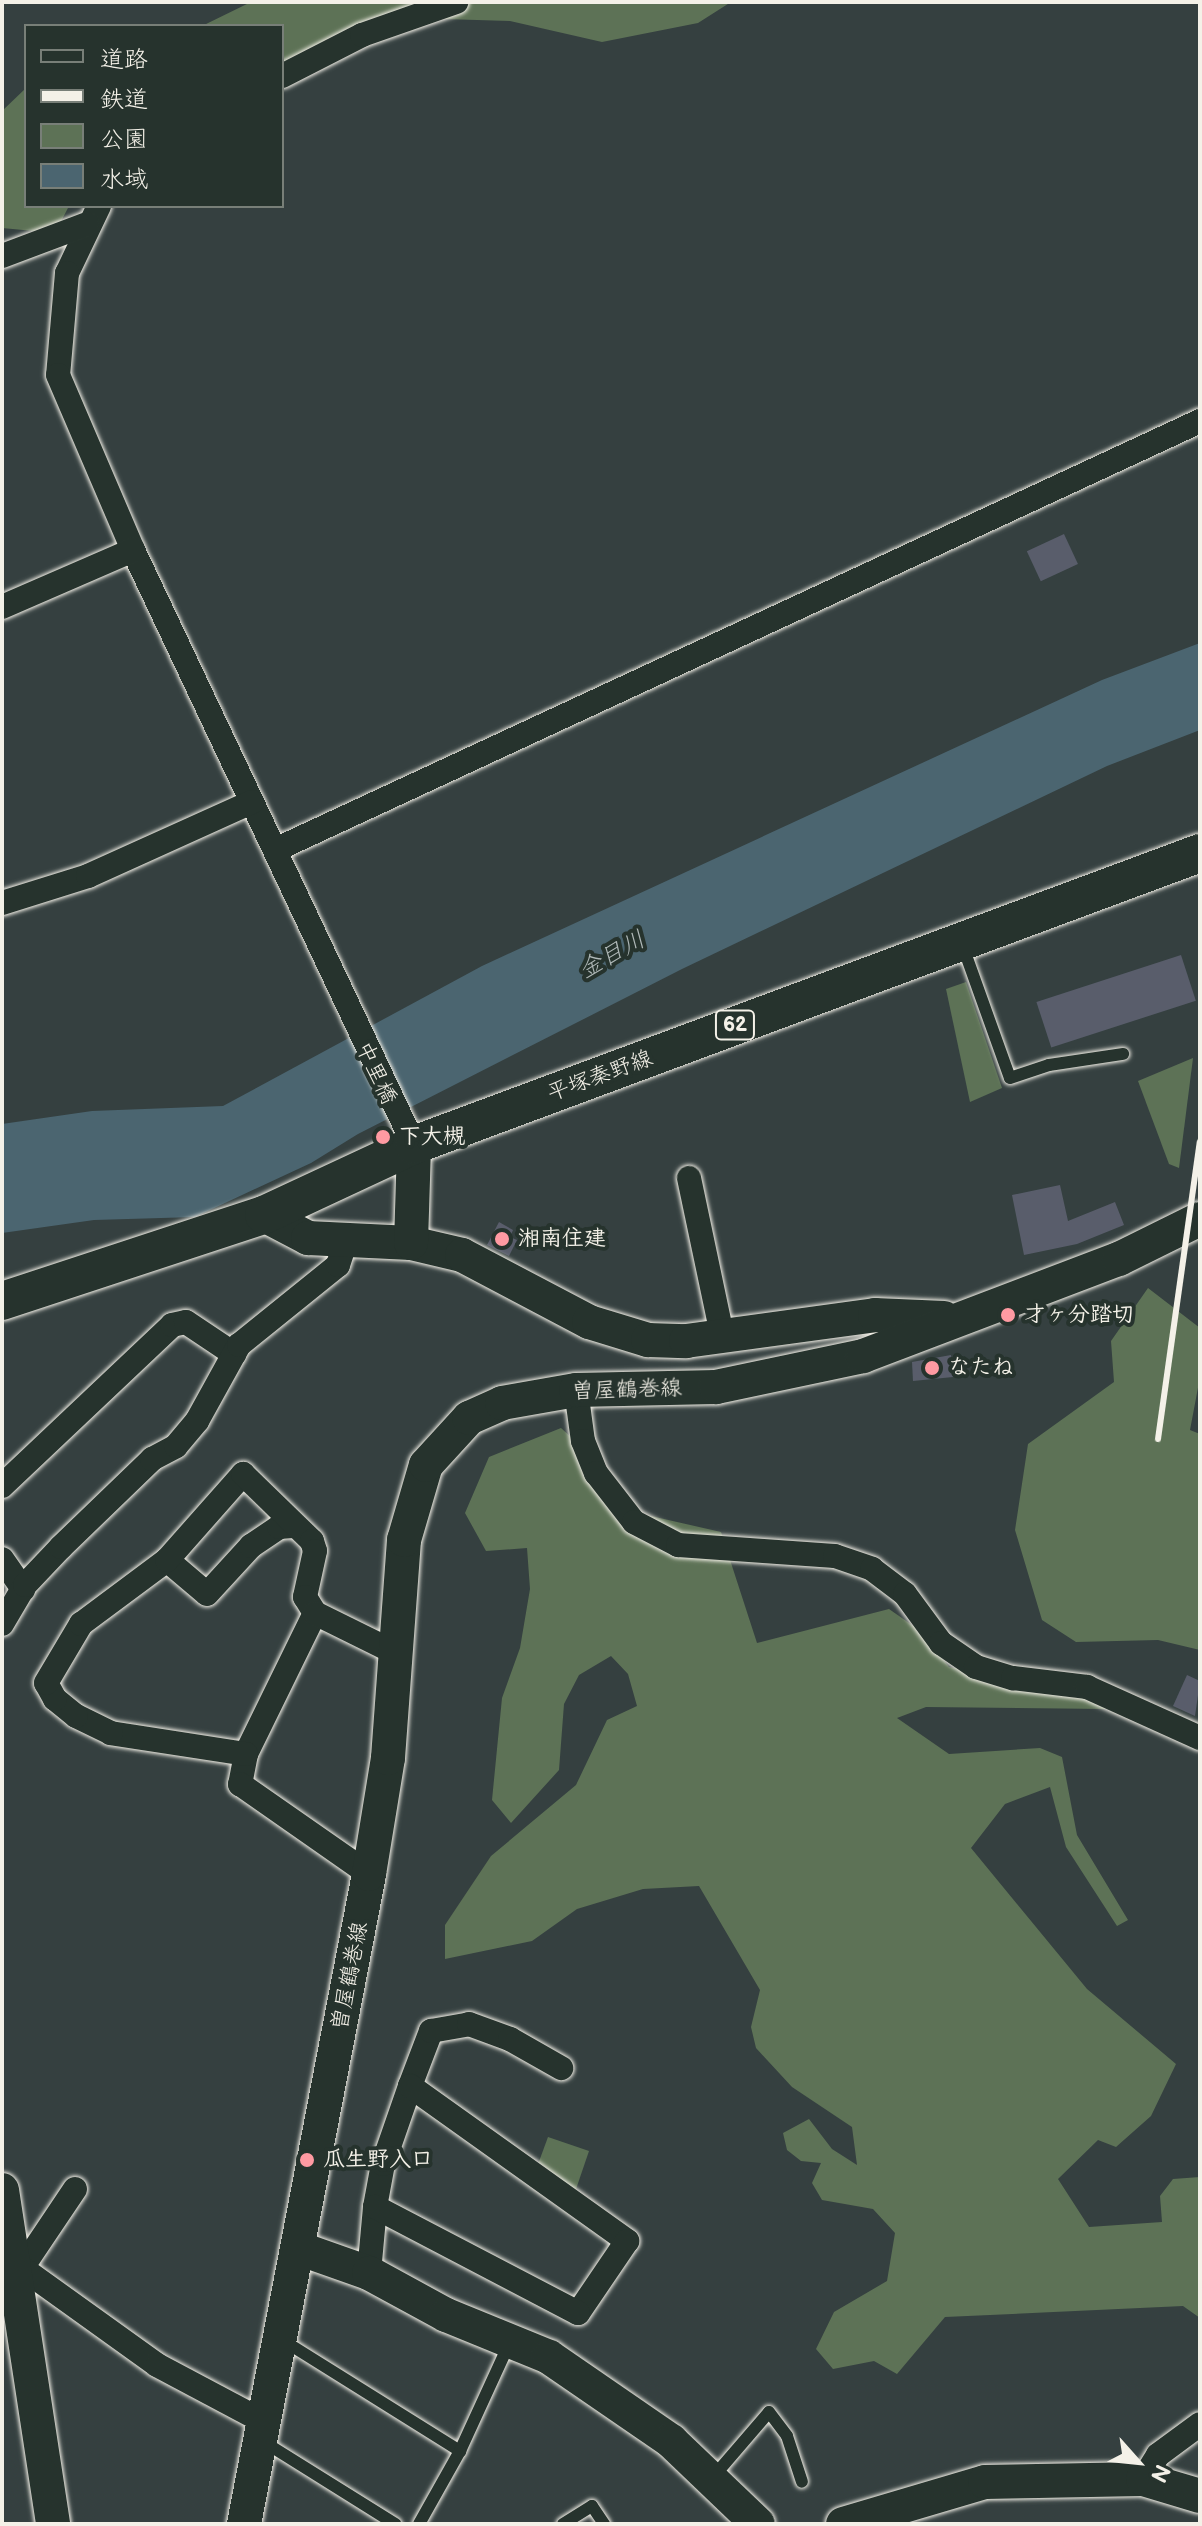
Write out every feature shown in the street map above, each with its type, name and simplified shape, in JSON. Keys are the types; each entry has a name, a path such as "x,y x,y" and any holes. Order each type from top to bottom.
{"main road":[{"name":"平塚秦野線","path":"2,1301 264,1215 338,1181 410,1140 1200,853"},
{"path":"410,1140 411,1243"},
{"path":"264,1215 308,1238 411,1243 462,1255 615,1333 648,1340 722,1335 875,1315 957,1319"},
{"name":"曽屋鶴巻線","path":"244,2524 369,1874 388,1758 404,1540 426,1465 469,1418 502,1403 576,1390 716,1387 782,1376 863,1356 1119,1259 1200,1219"},
{"path":"2,2190 17,2265 53,2524"},
{"path":"298,2248 369,2273 446,2315 510,2339 576,2374 671,2441 755,2523"},
{"path":"843,2524 985,2482 1143,2479 1200,2496"}],"street":[{"path":"284,75 362,35 456,2"},
{"path":"2,256 93,215"},
{"name":"中里橋","path":"93,215 61,297 58,375 133,550 341,987 347,1011 410,1140"},
{"path":"275,850 1200,421"},
{"path":"2,607 133,550"},
{"path":"2,903 88,876 252,802"},
{"path":"689,1178 722,1335"},
{"path":"2,1624 23,1589 152,1459 176,1446 197,1421 234,1354 338,1265 346,1240"},
{"path":"2,1486 172,1325 186,1322 234,1354"},
{"path":"576,1390 583,1441 596,1473 634,1522 678,1545 835,1556 872,1569 905,1594 941,1643 976,1667 1013,1678 1087,1687 1200,1738"},
{"path":"246,1754 111,1733 65,1707 46,1683 81,1624 167,1560 243,1474 293,1526 304,1531 315,1551 305,1597 315,1613 396,1653"},
{"path":"167,1560 207,1594 251,1546 279,1527 293,1526"},
{"path":"2,1559 23,1589"},
{"path":"315,1613 246,1754 240,1784 369,1874"},
{"path":"369,2273 375,2207 383,2164 431,2031 469,2024 510,2039 561,2068"},
{"path":"375,2207 578,2313 627,2241 410,2086"},
{"path":"75,2189 17,2265 157,2365 263,2431"},
{"path":"1143,2479 1158,2455 1200,2424"}],"lane":[{"path":"961,941 1010,1078 1049,1065 1123,1054"},
{"path":"281,2339 460,2451"},
{"path":"419,2524 460,2451 510,2339"},
{"path":"712,2479 769,2412 787,2436 802,2482"},
{"path":"263,2431 395,2524"},
{"path":"563,2524 592,2506 604,2524"}],"green space":[{"path":"251,2 731,2 698,23 602,42 510,21 377,17 284,63 284,24 206,24"},
{"path":"24,90 24,208 68,208 55,233 2,228 2,111"},
{"path":"966,982 1002,1088 970,1102 946,989"},
{"path":"1193,1058 1179,1168 1169,1164 1138,1081"},
{"path":"1148,1288 1200,1328 1200,1377 1190,1430 1200,1434 1200,1650 1158,1640 1076,1642 1042,1620 1015,1530 1028,1444 1114,1382 1111,1341"},
{"path":"561,1428 607,1470 642,1514 721,1532 757,1643 889,1609 922,1632 949,1667 1049,1683 1108,1709 926,1707 897,1718 949,1754 1040,1748 1062,1757 1077,1835 1128,1920 1117,1926 1066,1847 1050,1787 1005,1804 971,1848 1087,1989 1176,2064 1151,2116 1116,2147 1098,2140 1058,2179 1089,2227 1162,2222 1160,2196 1173,2179 1200,2177 1200,2318 1183,2306 945,2317 897,2374 874,2361 833,2369 816,2349 834,2312 887,2281 895,2233 873,2209 822,2200 812,2183 821,2163 801,2161 787,2150 783,2133 809,2119 832,2149 857,2165 852,2127 792,2087 756,2048 751,2027 760,1990 699,1886 643,1889 577,1909 532,1941 445,1959 445,1925 491,1856 576,1785 607,1720 637,1706 628,1674 611,1656 579,1675 564,1704 559,1770 511,1823 492,1800 502,1698 520,1648 530,1589 527,1548 486,1551 465,1513 489,1457"},
{"path":"548,2137 589,2151 575,2192 537,2167"}],"water":[{"name":"金目川","path":"1200,643 1200,730 1107,766 682,969 358,1134 311,1163 195,1217 94,1220 2,1233 2,1124 92,1111 223,1106 482,966 1102,680"}],"building":[{"path":"1064,534 1078,564 1041,581 1027,551"},
{"path":"1181,955 1196,1001 1051,1048 1036,1002"},
{"path":"1060,1185 1068,1221 1115,1202 1124,1225 1077,1244 1024,1255 1012,1195"},
{"name":"湘南住建","path":"499,1222 513,1230 510,1237 517,1240 509,1256 487,1245"},
{"name":"なたね","path":"951,1355 953,1377 913,1381 912,1362"},
{"path":"1187,1675 1200,1681 1195,1716 1173,1706"}],"railway":[{"path":"1158,1439 1200,1142"}],"place":[{"name":"下大槻","path":"383,1137"},
{"name":"湘南住建","path":"502,1239"},
{"name":"才ヶ分踏切","path":"1008,1315"},
{"name":"なたね","path":"932,1368"},
{"name":"瓜生野入口","path":"307,2160"}]}
